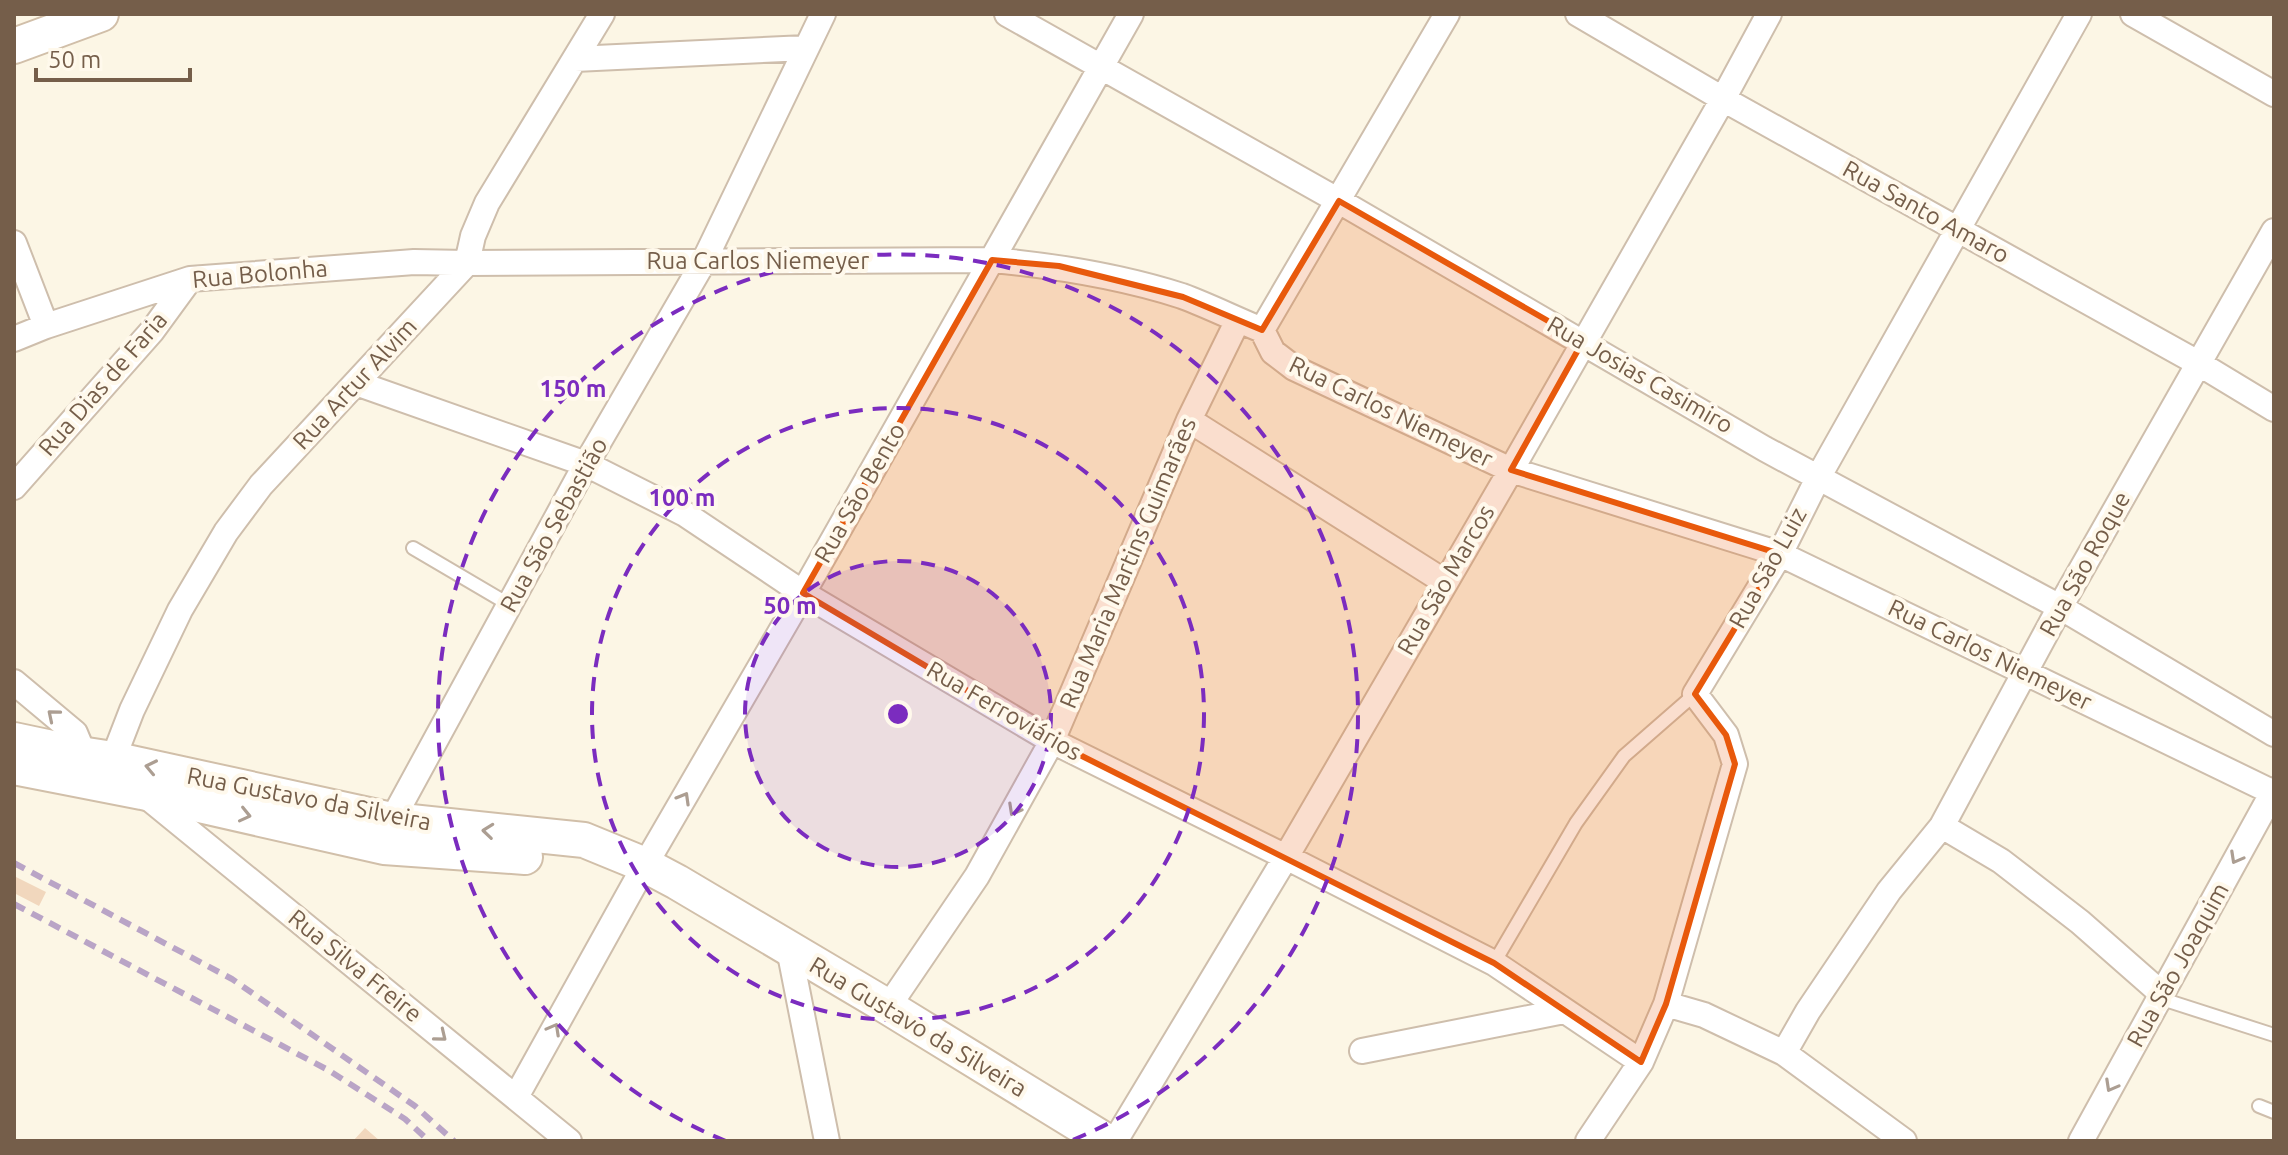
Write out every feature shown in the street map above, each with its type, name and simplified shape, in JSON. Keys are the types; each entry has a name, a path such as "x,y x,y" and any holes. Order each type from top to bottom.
{"main road":[{"path":"14,46 101,14"},
{"name":"Rua Gustavo da Silveira","path":"14,740 392,820 584,840 645,865 888,1007 1106,1141"},
{"name":"Rua Gustavo da Silveira","path":"14,767 142,792 384,847 645,865"}],"street":[{"name":"Rua Artur Alvim","path":"113,759 132,710 180,610 226,532 261,485 467,263 473,236 487,203 602,14"},
{"name":"Rua São Sebastião","path":"392,820 586,464 704,261 823,14"},
{"name":"Rua Josias Casimiro","path":"1007,14 1583,341 1765,449 2060,607 2274,734"},
{"name":"Rua São Bento","path":"516,1097 1131,14"},
{"path":"1262,330 1447,14"},
{"name":"Rua Santo Amaro","path":"1578,14 1723,99 2198,363 2274,409"},
{"name":"Rua São Marcos","path":"1115,1141 1286,857 1511,470 1769,14"},
{"name":"Rua São Luiz","path":"1695,694 1780,554 1819,476 2079,14"},
{"path":"2133,14 2274,94"},
{"path":"575,59 806,48"},
{"name":"Rua São Roque","path":"1784,1053 1808,1011 1889,891 1942,826 2060,607 2274,231"},
{"path":"14,243 46,326"},
{"name":"Rua Carlos Niemeyer","path":"467,263 992,260 1059,266 1183,297 1262,330 1273,352 1294,368 1511,470 1780,554 2274,792"},
{"name":"Rua Bolonha","path":"14,339 190,279 414,262 467,263"},
{"name":"Rua Dias de Faria","path":"14,487 152,331 190,279"},
{"name":"Rua Maria Martins Guimarães","path":"888,1007 977,876 1052,741 1189,420 1238,320"},
{"name":"Rua Ferroviários","path":"356,383 586,464 685,514 803,593 1052,741 1494,963 1641,1062"},
{"path":"1189,420 1445,582"},
{"path":"14,682 75,733 80,754"},
{"path":"1588,1141 1641,1062 1666,1004 1735,764 1726,735 1695,694"},
{"name":"Rua Silva Freire","path":"142,792 569,1141"},
{"name":"Rua São Joaquim","path":"2081,1141 2274,792"},
{"path":"1942,826 2001,861 2080,922 2160,996"},
{"path":"789,949 827,1141"},
{"path":"1666,1004 1704,1015 1784,1053 1904,1141"},
{"path":"1362,1051 1564,1011"}],"lane":[{"path":"413,548 510,605"},
{"path":"1494,963 1576,823 1624,756 1695,694"},
{"path":"2160,996 2274,1035"},
{"path":"2259,1106 2274,1112"}],"highlighted area":[{"path":"1339,201 1583,341 1511,470 1780,554 1695,694 1726,735 1735,764 1666,1004 1641,1062 1494,963 1052,741 803,593 992,260 1059,266 1183,297 1262,330"}],"building":[{"path":"14,876 46,892 39,906 14,893"},
{"path":"365,1128 380,1141 353,1141"}],"railway":[{"path":"14,863 232,979 415,1106 454,1141"},
{"path":"14,904 328,1070 405,1119 429,1141"}]}
